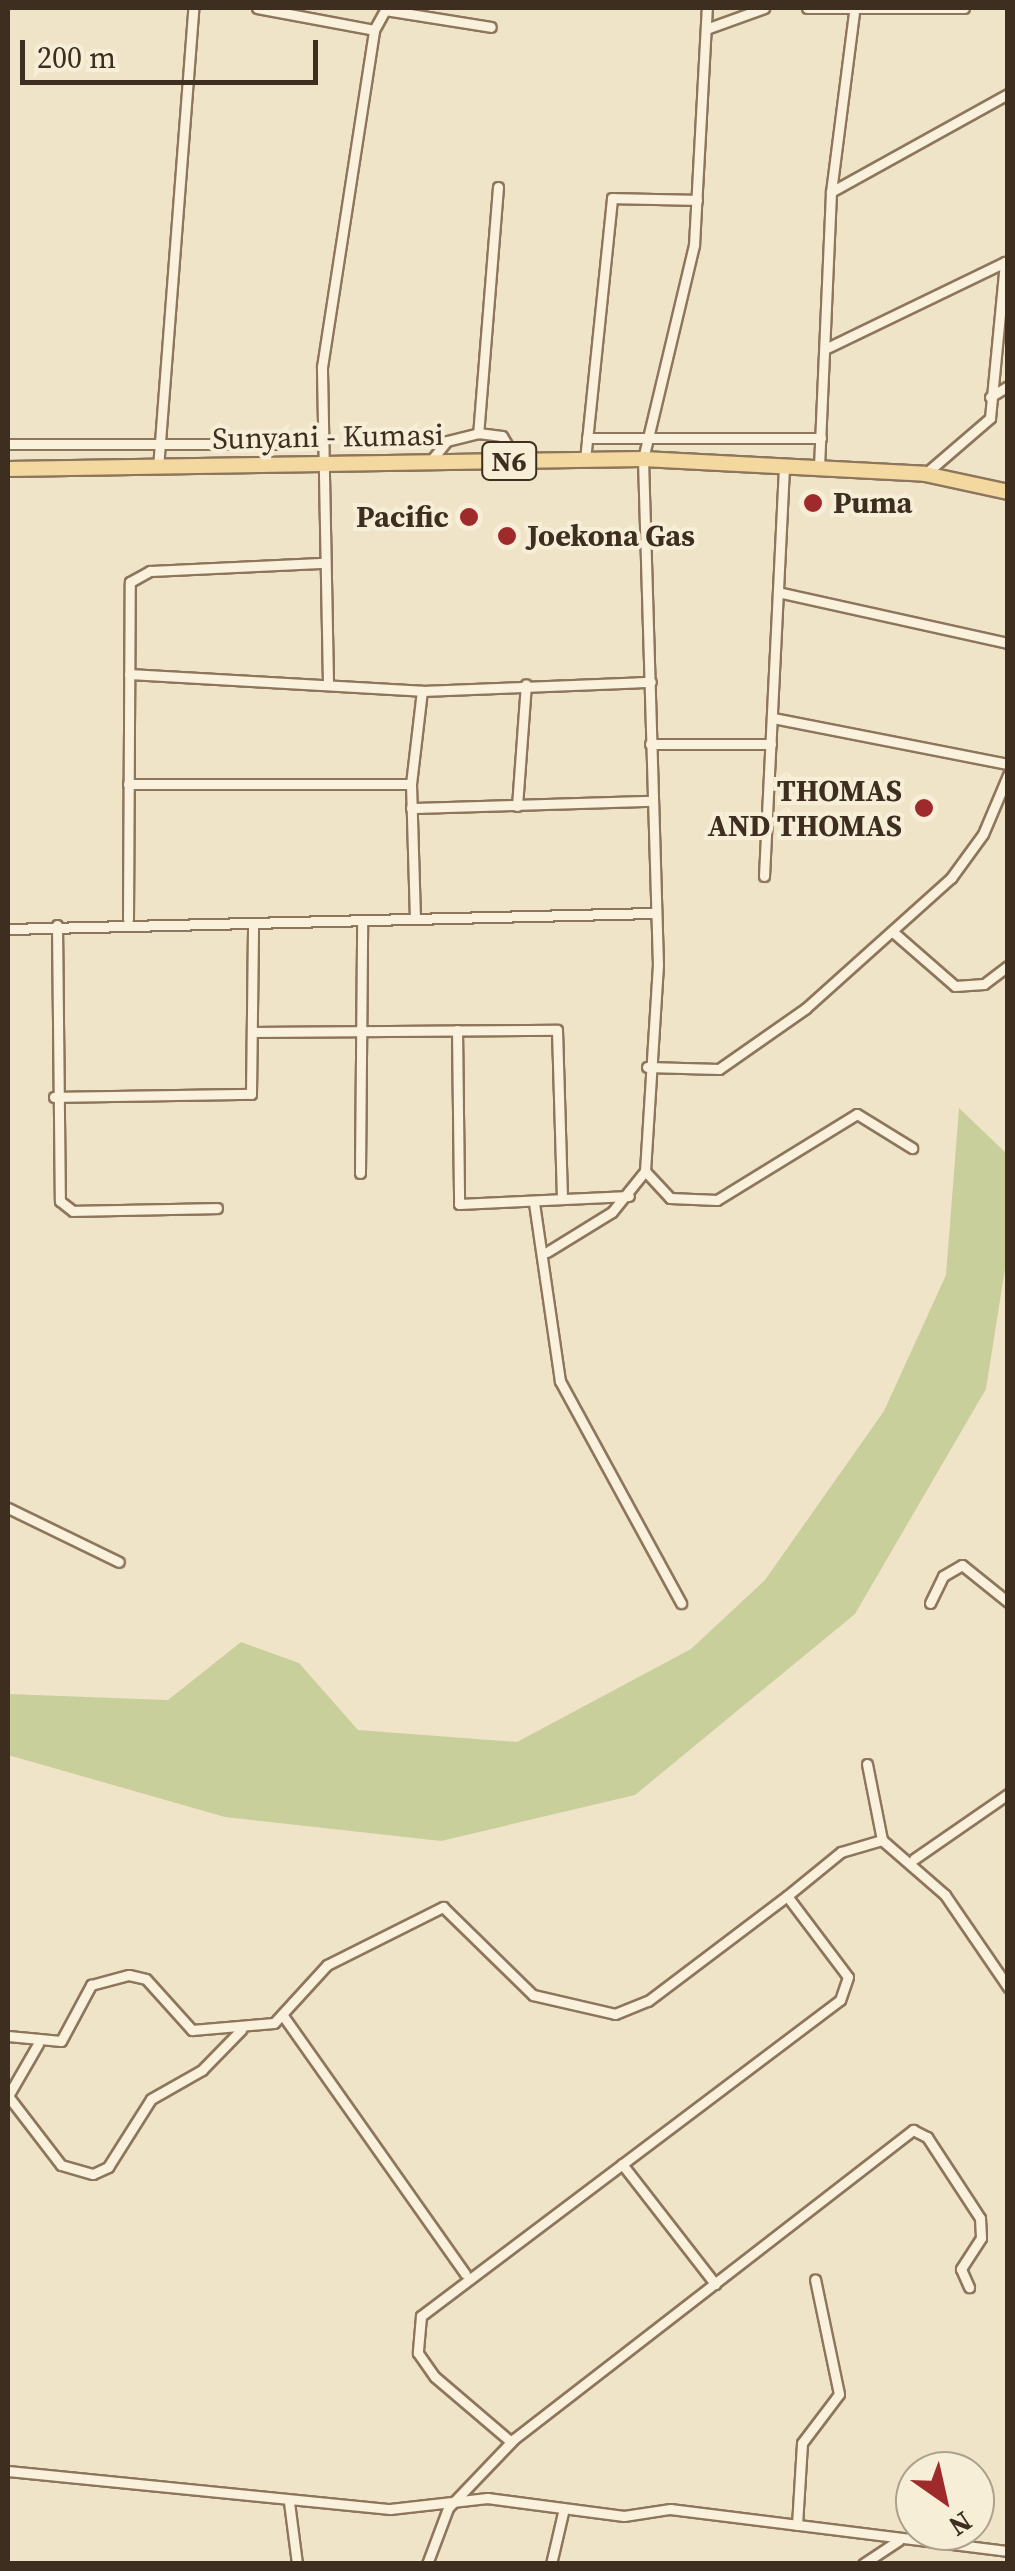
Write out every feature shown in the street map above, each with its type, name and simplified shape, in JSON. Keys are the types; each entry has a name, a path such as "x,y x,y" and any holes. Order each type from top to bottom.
{"main road":[{"name":"Sunyani - Kumasi","path":"8,469 643,459 924,474 1008,492"}],"street":[{"path":"158,468 192,8"},
{"path":"258,8 374,30"},
{"path":"547,1252 629,1196 645,1170 653,914 648,801 651,682 643,459 697,200 707,8"},
{"path":"706,30 764,8"},
{"path":"807,8 854,13 964,8"},
{"path":"328,682 321,563 322,367 374,30 386,9 490,27"},
{"path":"820,468 828,348 831,192 854,13"},
{"path":"831,192 1008,94"},
{"path":"478,433 498,187"},
{"path":"585,460 612,198 697,200"},
{"path":"828,348 1006,261"},
{"path":"924,474 986,427 1006,261"},
{"path":"990,397 1008,386"},
{"path":"429,463 447,441 478,433 502,436 516,461"},
{"path":"587,438 648,434 822,438"},
{"path":"8,444 322,444"},
{"path":"764,876 784,465"},
{"path":"128,920 127,595 139,575 321,563"},
{"path":"778,592 1008,643"},
{"path":"129,674 328,682 422,692 526,684 651,682"},
{"path":"517,806 526,684"},
{"path":"415,919 411,784 422,692"},
{"path":"773,718 1008,764"},
{"path":"650,744 771,744"},
{"path":"647,1066 698,1072 736,1061 893,932 951,878 1006,783"},
{"path":"128,784 411,784"},
{"path":"411,808 648,801"},
{"path":"8,929 128,920 253,925 653,914"},
{"path":"360,1174 362,922"},
{"path":"57,925 56,1183 73,1211 217,1208"},
{"path":"54,1097 248,1096 254,1032 253,925"},
{"path":"893,932 954,986 984,984 1008,966"},
{"path":"458,1030 455,1197 534,1203 629,1196"},
{"path":"254,1032 557,1030 562,1198"},
{"path":"645,1170 670,1198 717,1200 858,1114 912,1148"},
{"path":"534,1203 547,1252 560,1380 681,1603"},
{"path":"8,1508 119,1562"},
{"path":"930,1604 944,1576 962,1565 1008,1602"},
{"path":"867,1764 882,1840"},
{"path":"914,1858 1008,1794"},
{"path":"8,2036 38,2044 68,2034 91,1984 130,1975 146,1979 192,2030 241,2030 284,2017 327,1966 442,1907 542,2000 592,2015 631,2011 841,1852 882,1840 914,1858 1008,1987"},
{"path":"511,2442 418,2353 420,2316 465,2274 622,2164 849,1987 787,1896"},
{"path":"284,2017 465,2274"},
{"path":"38,2044 8,2096 61,2165 93,2174 108,2168 151,2098 219,2057 241,2030"},
{"path":"426,2564 448,2508 511,2442 913,2130 980,2218 981,2238 961,2269 969,2287"},
{"path":"622,2164 715,2284"},
{"path":"797,2526 802,2443 840,2394 814,2279"},
{"path":"8,2471 288,2502 448,2508 488,2498 635,2517 670,2508 895,2539"},
{"path":"288,2502 297,2564"},
{"path":"551,2564 564,2508"},
{"path":"863,2564 895,2543"},
{"path":"1005,2551 1008,2563"}],"green space":[{"path":"959,1108 1007,1154 1007,1256 986,1389 855,1614 635,1795 441,1841 225,1817 8,1755 8,1694 168,1700 241,1642 299,1663 358,1730 517,1742 691,1649 765,1580 884,1411 946,1275"}],"place":[{"name":"Puma","path":"813,503"},
{"name":"Pacific","path":"469,517"},
{"name":"Joekona Gas","path":"507,536"},
{"name":"THOMAS AND THOMAS","path":"924,808"}]}
